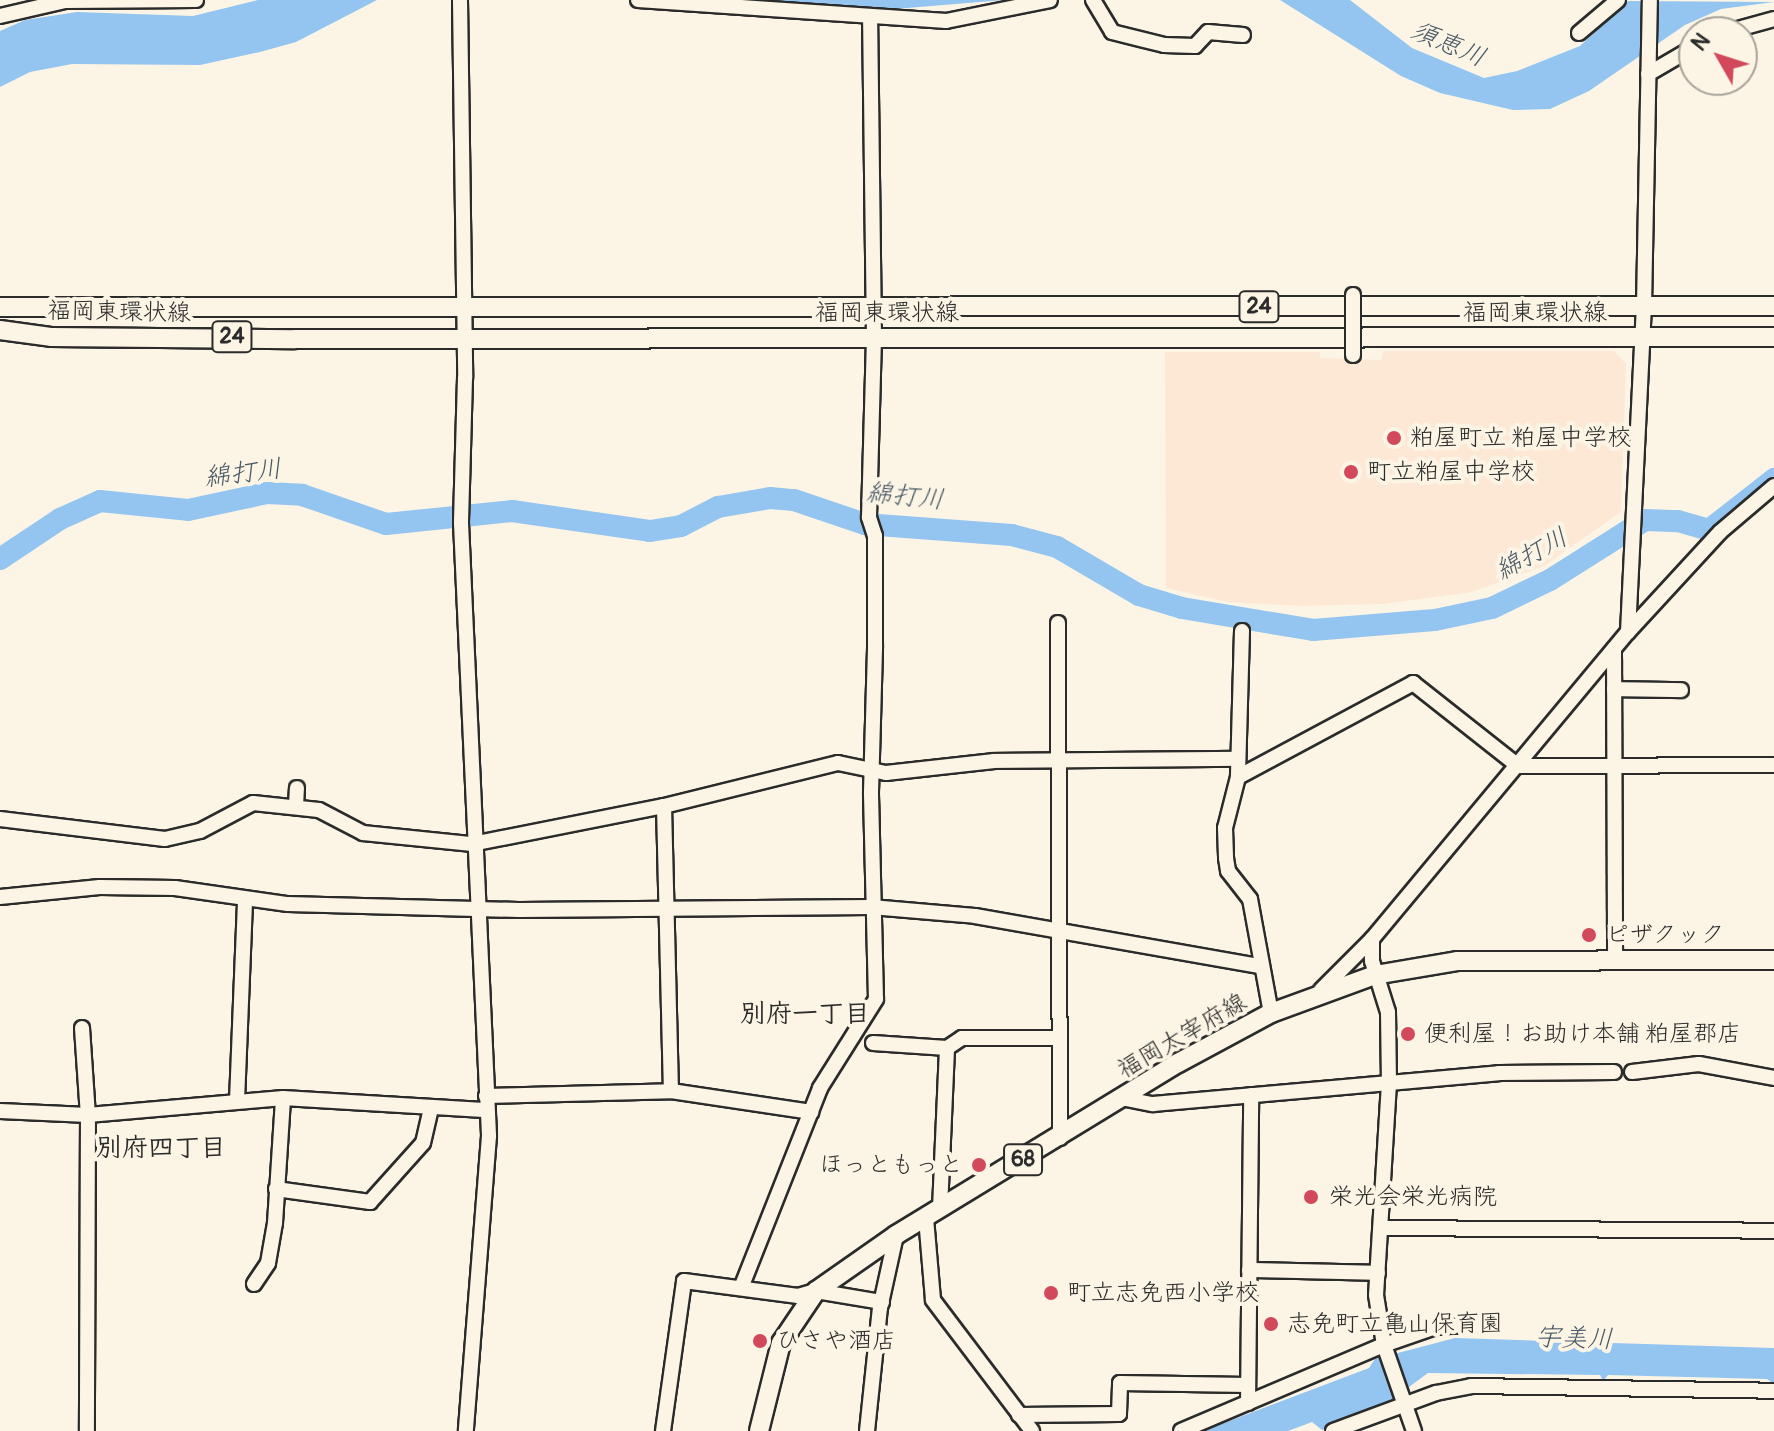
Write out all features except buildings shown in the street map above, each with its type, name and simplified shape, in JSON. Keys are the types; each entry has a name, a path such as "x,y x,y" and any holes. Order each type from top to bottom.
{"main road":[{"name":"福岡東環状線","path":"0,307 873,309 1774,306"},
{"name":"福岡東環状線","path":"0,330 51,337 1774,337"},
{"name":"福岡太宰府線","path":"759,1431 781,1343 816,1291 896,1235 1060,1138 1121,1098 1271,1013 1317,993 1375,975 1457,961 1615,958 1774,960"}],"street":[{"path":"0,16 65,1 196,0"},
{"path":"460,0 464,337 461,523 488,1188 474,1288 466,1431"},
{"path":"638,0 870,19 946,21 994,7 1050,0"},
{"path":"1093,0 1112,32 1164,45 1195,46 1208,32 1243,35"},
{"path":"1579,33 1618,0"},
{"path":"1628,632 1644,306 1650,0"},
{"path":"741,1288 811,1112 876,999 871,907 875,536 869,517 874,338 870,19"},
{"path":"1648,71 1678,55"},
{"path":"1353,295 1353,355"},
{"path":"1317,993 1372,939 1628,632 1720,532 1774,486"},
{"path":"1058,623 1060,1138"},
{"path":"1242,631 1238,777 1225,828 1226,858 1228,871 1250,899 1271,1013"},
{"path":"1614,649 1615,958"},
{"path":"1238,777 1413,683 1518,766 1774,765"},
{"path":"1614,689 1681,690"},
{"path":"0,819 144,840 200,831 253,803 319,810 363,833 472,844 664,806 809,767 838,763 873,771 1057,760 1237,759"},
{"path":"296,806 297,788"},
{"path":"664,806 671,1091"},
{"path":"0,897 100,887 175,888 245,900 477,907 871,907 975,916 1260,966"},
{"path":"237,1101 245,900"},
{"path":"1372,939 1375,975 1388,1012 1389,1083 1376,1295 1384,1345 1414,1431"},
{"path":"82,1028 88,1115 87,1431"},
{"path":"873,1043 947,1048 962,1038 1059,1038"},
{"path":"947,1048 933,1214 933,1300 1032,1431"},
{"path":"1632,1072 1699,1064 1774,1078"},
{"path":"1121,1098 1153,1104 1499,1073 1614,1072"},
{"path":"0,1111 88,1115 283,1098 431,1109 671,1091 811,1112"},
{"path":"1248,1403 1251,1095"},
{"path":"254,1284 268,1263 283,1098"},
{"path":"276,1189 370,1202 423,1143 431,1109"},
{"path":"1382,1228 1774,1231"},
{"path":"867,1431 882,1302 896,1235"},
{"path":"1249,1270 1378,1273"},
{"path":"663,1431 684,1281 798,1296 816,1291 882,1302"},
{"path":"1181,1431 1384,1345 1436,1327 1464,1325"},
{"path":"1019,1415 1119,1414 1120,1383 1248,1385"},
{"path":"1333,1431 1403,1399 1471,1386 1768,1391 1774,1406"}],"shaded area":[{"name":"粕屋町立 粕屋中学校","path":"1384,351 1614,351 1626,364 1621,512 1544,566 1472,592 1383,604 1300,606 1227,602 1166,588 1165,352 1320,352 1320,358 1381,360"}],"water":[{"path":"258,0 377,0 296,42 260,52 200,65 72,64 30,72 0,87 0,31 25,20 77,12 193,16"},
{"path":"747,0 1004,0 883,10"},
{"path":"1280,0 1350,0 1412,48 1484,78 1517,71 1580,46 1628,1 1774,2 1721,9 1705,16 1678,16 1678,30 1589,91 1550,109 1513,110 1440,93 1401,76"},
{"path":"1455,1338 1774,1348 1774,1384 1767,1379 1608,1375 1603,1381 1600,1375 1428,1373 1390,1401 1322,1430 1312,1422 1288,1431 1203,1431 1369,1368 1375,1359"}],"waterway":[{"name":"綿打川","path":"0,559 60,519 100,501 188,510 267,493 302,495 386,524 512,511 650,531 681,526 718,507 770,498 794,500 865,524 1012,535 1057,547 1139,595 1182,608 1313,630 1435,620 1492,608 1550,580 1645,520 1678,521 1709,530 1774,479"}],"place":[{"name":"粕屋町立 粕屋中学校","path":"1394,438"},
{"name":"町立粕屋中学校","path":"1351,472"},
{"name":"ピザクック","path":"1589,935"},
{"name":"便利屋！お助け本舗 粕屋郡店","path":"1408,1034"},
{"name":"ほっともっと","path":"979,1165"},
{"name":"栄光会栄光病院","path":"1311,1197"},
{"name":"町立志免西小学校","path":"1051,1293"},
{"name":"志免町立亀山保育園","path":"1271,1324"},
{"name":"ひさや酒店","path":"760,1341"}],"district":[{"name":"別府一丁目","path":"805,1015"},
{"name":"別府四丁目","path":"161,1149"}],"water label":[{"name":"須恵川","path":"1448,45"},
{"name":"宇美川","path":"1574,1339"}]}
